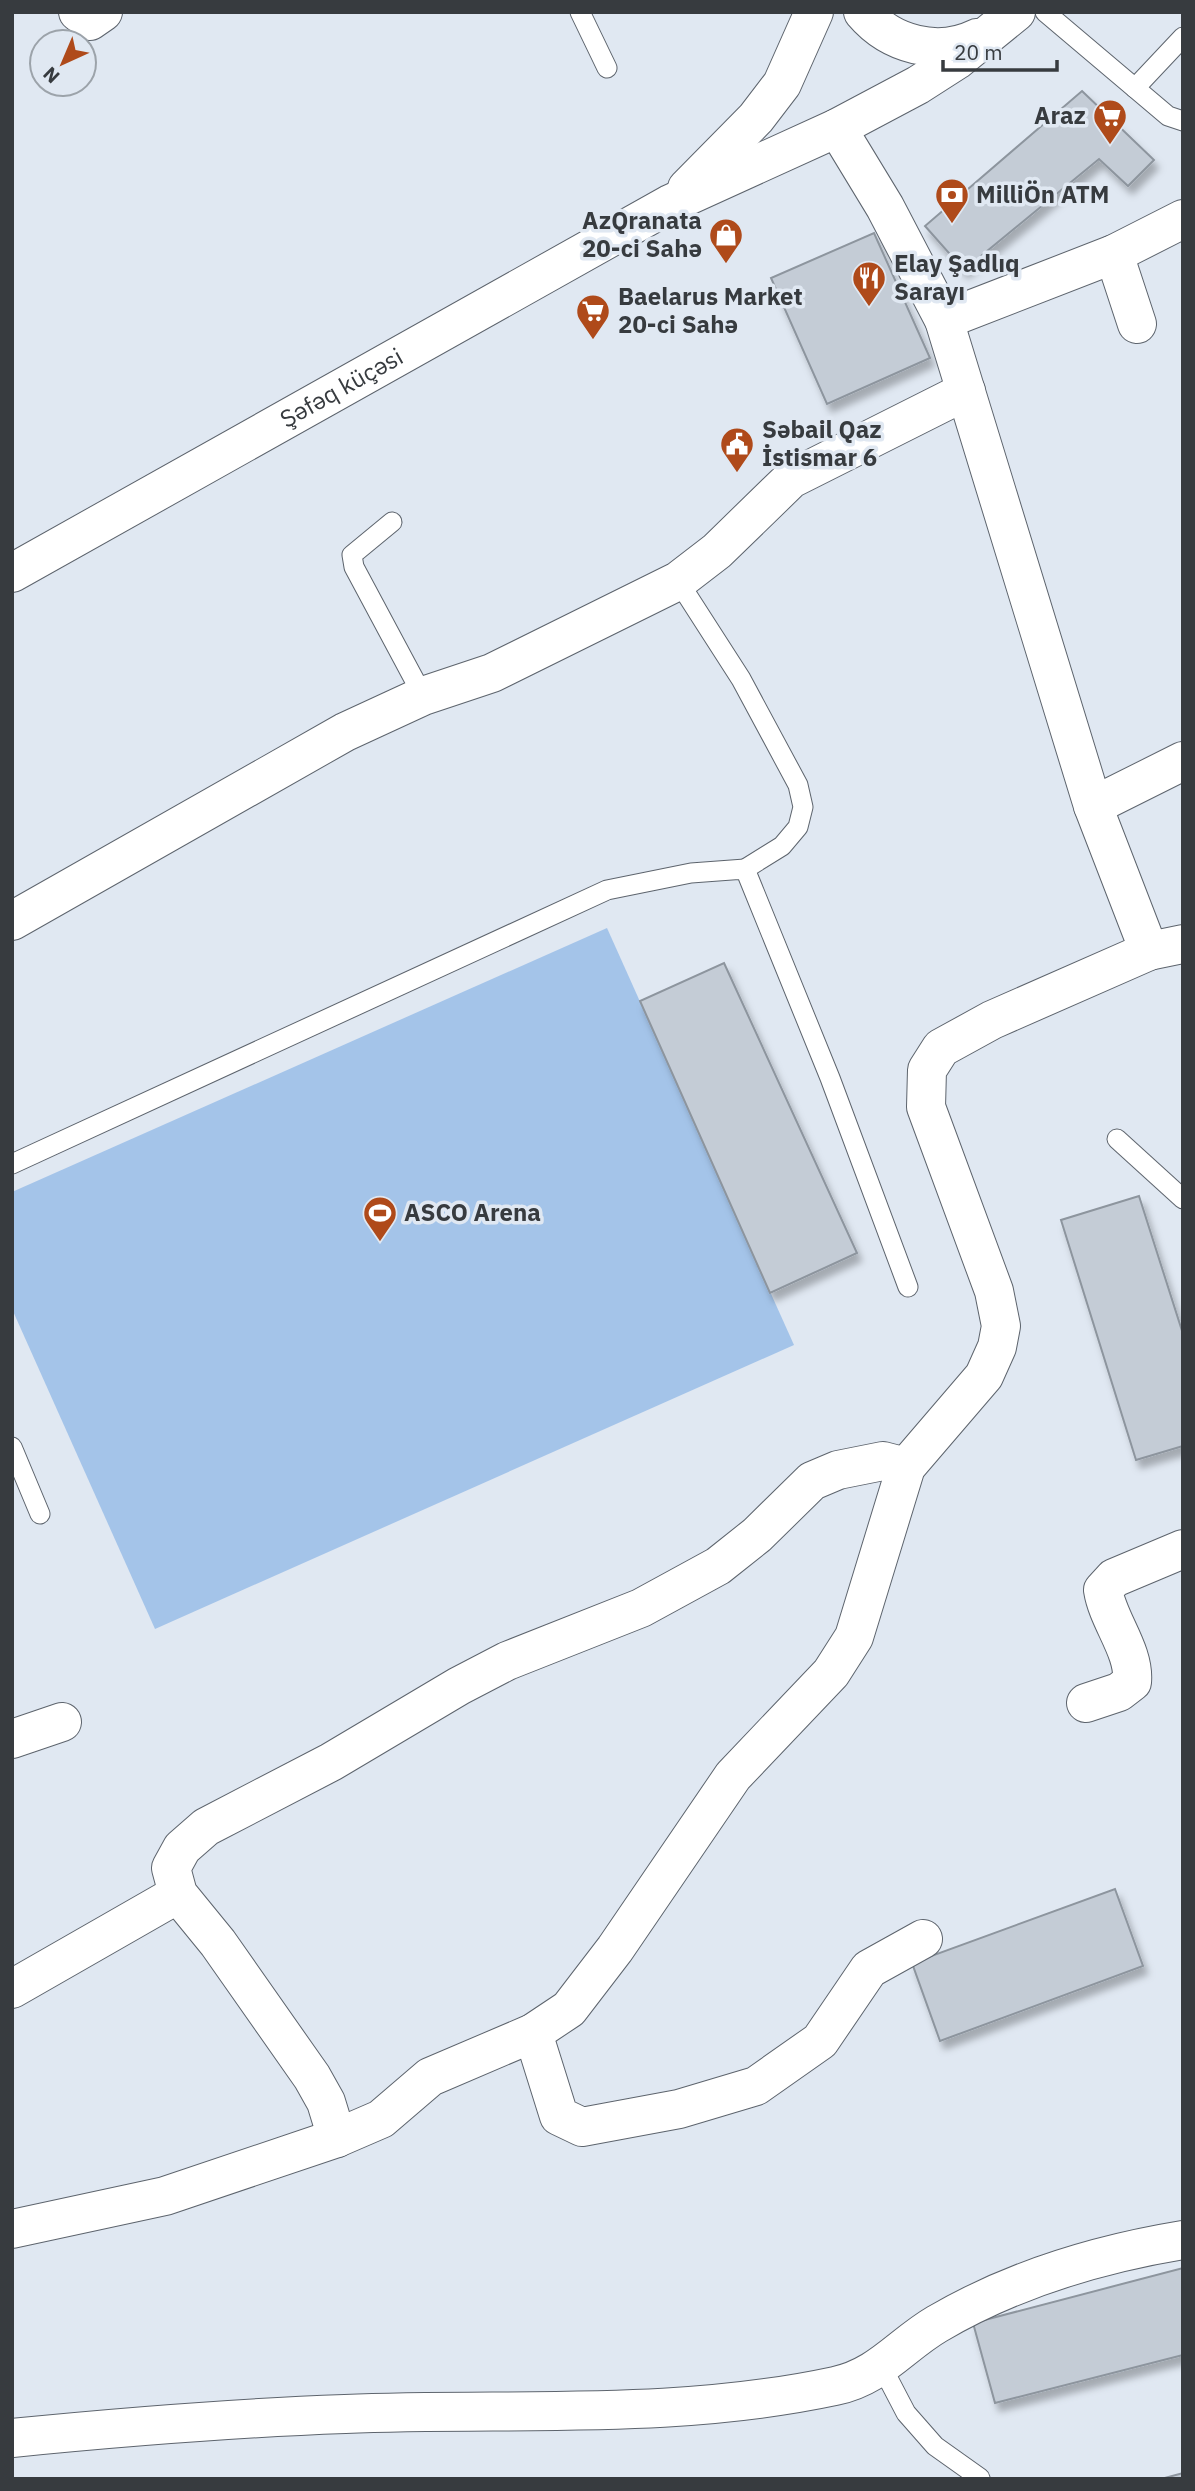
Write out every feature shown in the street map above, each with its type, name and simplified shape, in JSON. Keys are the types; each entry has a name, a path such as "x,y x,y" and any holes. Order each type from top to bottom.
{"street":[{"path":"78,12 90,21 103,12"},
{"path":"670,204 756,118 782,84 814,12"},
{"path":"863,12 873,24 897,39 926,47 954,47 1011,17"},
{"path":"670,204 838,128 918,85 957,60 1011,17"},
{"path":"12,2228 165,2196 337,2138 381,2119 430,2077 533,2033 569,2010 615,1949 733,1776 831,1673 854,1637 906,1467 984,1376 997,1347 1001,1326 994,1292 926,1107 927,1070 941,1048 992,1020 1166,948 1093,806 944,320 885,207 838,128"},
{"name":"Şəfəq küçəsi","path":"12,573 670,204"},
{"path":"944,320 1114,254 1183,219"},
{"path":"1114,254 1137,324"},
{"path":"12,921 345,732 422,696 492,673 678,581 717,551 791,479 967,391"},
{"path":"1093,806 1183,761"},
{"path":"337,2138 326,2102 312,2077 218,1943 178,1894 171,1868 182,1848 206,1828 331,1762 495,1668 641,1608 718,1566 757,1535 812,1481 838,1470 883,1461 906,1467"},
{"path":"1086,1703 1119,1692 1132,1682 1133,1670 1105,1603 1103,1590 1114,1578 1183,1549"},
{"path":"12,1739 62,1722"},
{"path":"12,1989 178,1894"},
{"path":"533,2033 559,2116 582,2127 678,2109 756,2086 820,2041 869,1969 923,1938"},
{"path":"12,2438 135,2426 346,2414 610,2412 702,2406 838,2385 883,2367 935,2325 981,2301 1072,2265 1134,2248 1183,2240"}],"lane":[{"path":"580,12 607,68"},
{"path":"1045,12 1168,116 1183,121"},
{"path":"1135,88 1183,37"},
{"path":"392,522 352,555 354,567 422,696"},
{"path":"12,1164 607,890 691,873 746,869 782,846 798,827 803,807 798,785 741,679 678,581"},
{"path":"746,869 830,1078 908,1287"},
{"path":"1117,1139 1183,1199"},
{"path":"12,1447 40,1514"},
{"path":"883,2367 906,2413 934,2446 980,2478"}],"shaded area":[{"name":"ASCO Arena","path":"607,928 794,1345 155,1629 12,1309 12,1192"}],"building":[{"path":"1082,91 1154,160 1128,186 1099,159 964,270 925,226"},
{"path":"874,233 930,358 827,404 771,278"},
{"path":"724,963 857,1253 770,1293 640,1001"},
{"path":"1139,1196 1183,1334 1183,1446 1136,1460 1061,1220"},
{"path":"1115,1889 1143,1966 940,2041 912,1963"},
{"path":"1183,2268 1183,2355 995,2403 973,2323"},
{"path":"1183,2473 1183,2479 1161,2479"}],"place":[{"name":"Araz","path":"1110,146"},
{"name":"MilliÖn ATM","path":"952,225"},
{"name":"AzQranata 20-ci Sahə","path":"726,265"},
{"name":"Elay Şadlıq Sarayı","path":"869,308"},
{"name":"Baelarus Market 20-ci Sahə","path":"593,341"},
{"name":"Səbail Qaz İstismar 6","path":"737,474"},
{"name":"ASCO Arena","path":"380,1243"}]}
